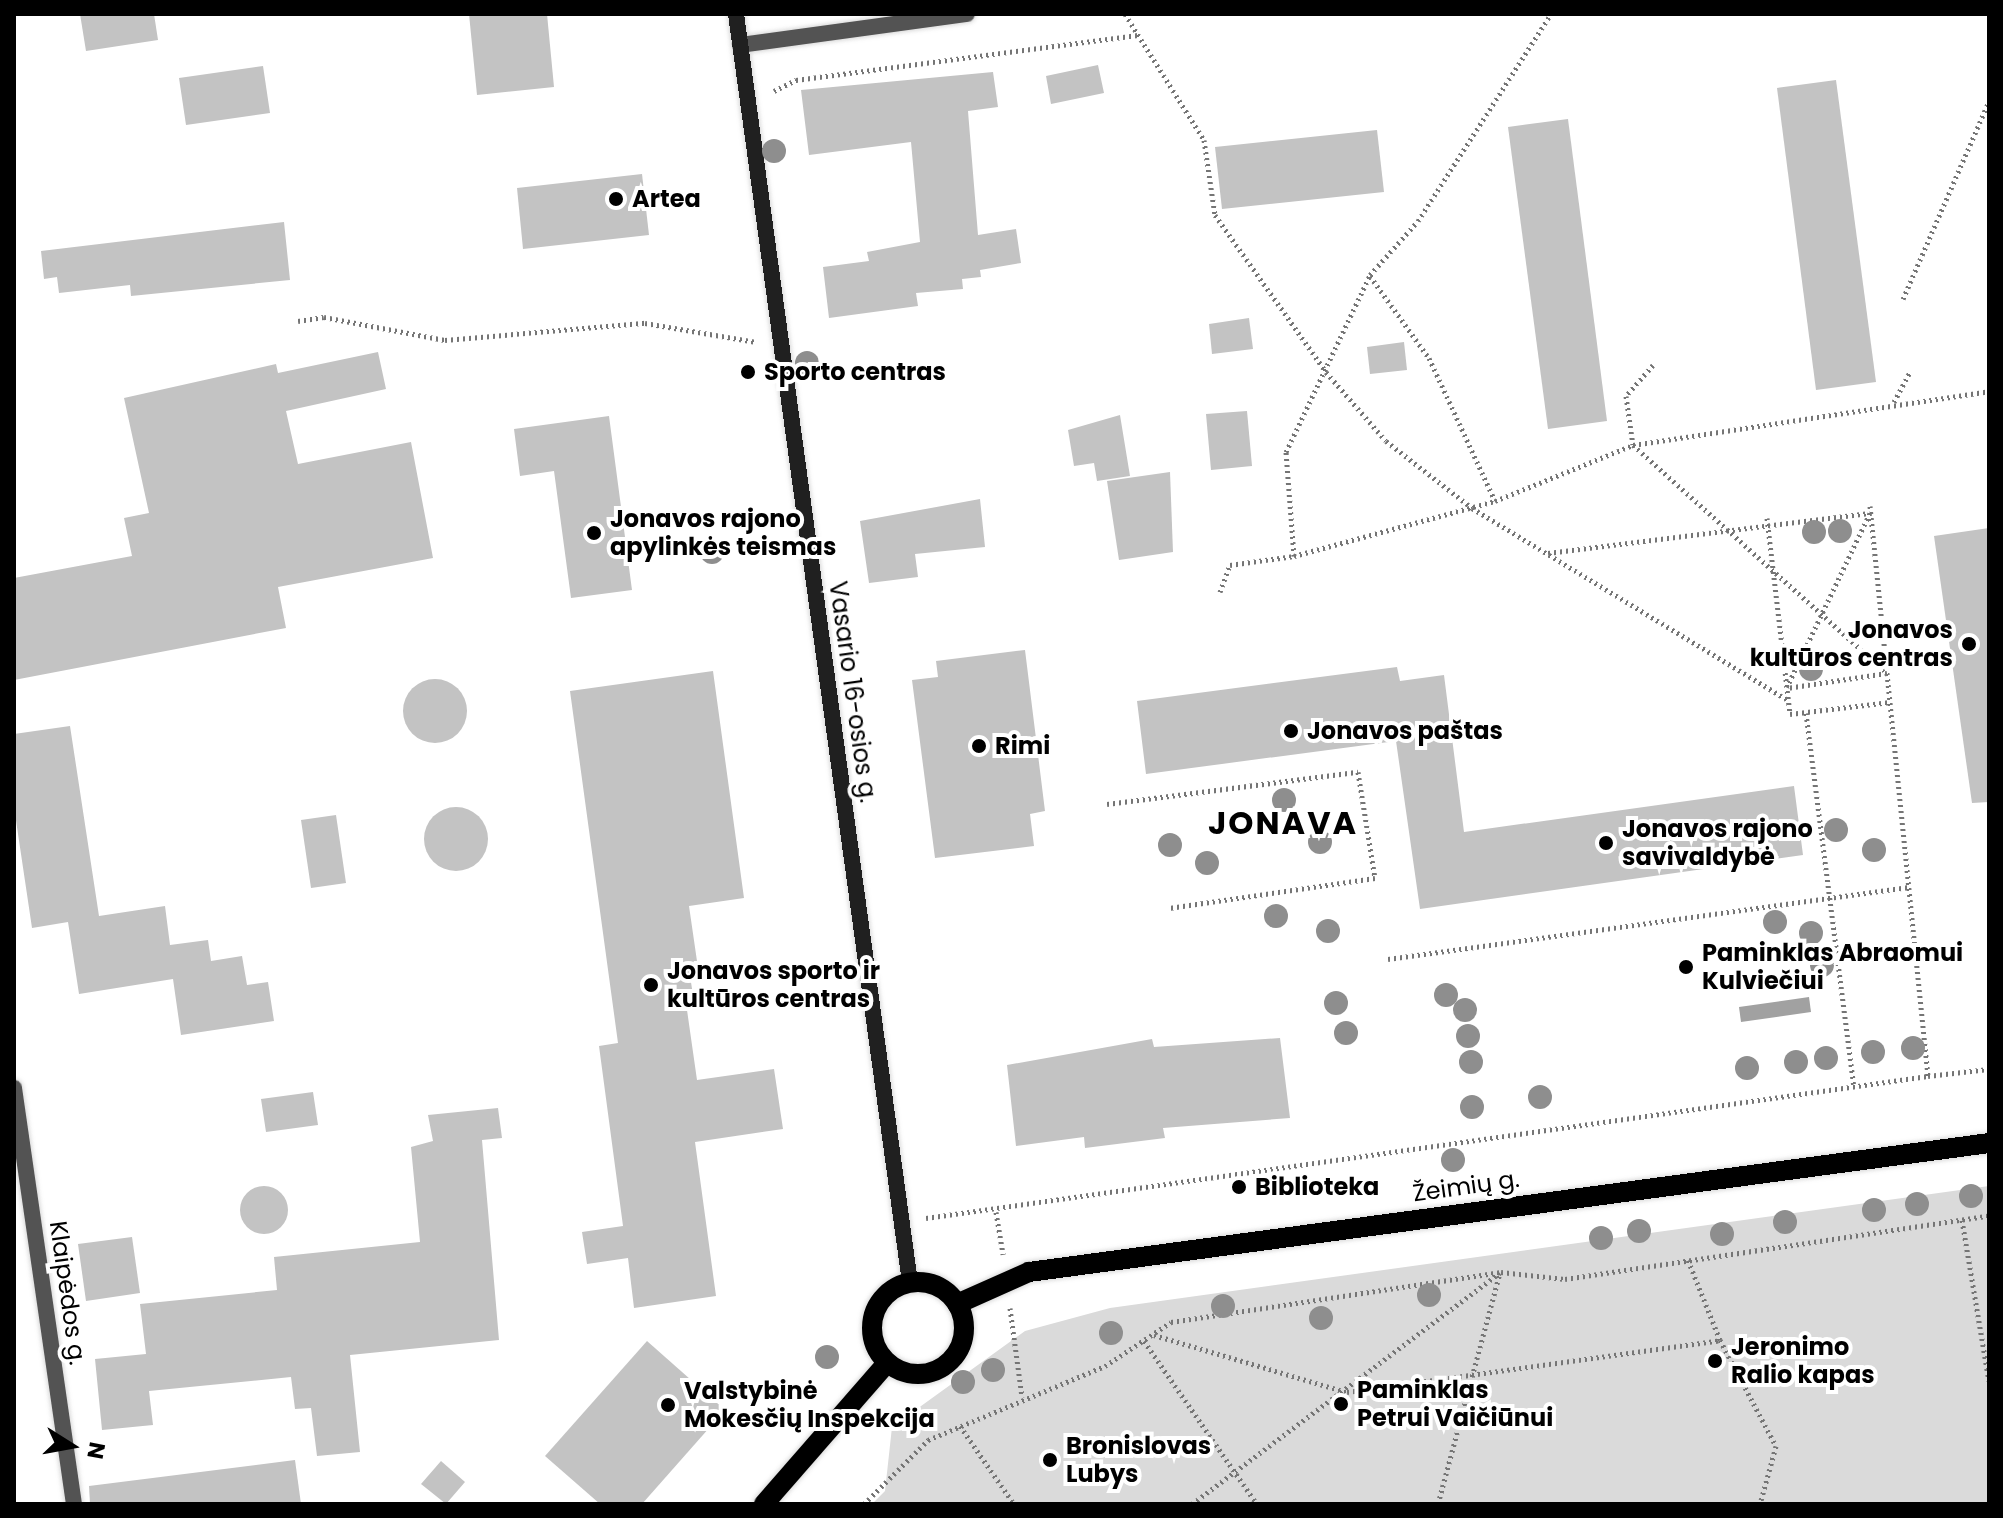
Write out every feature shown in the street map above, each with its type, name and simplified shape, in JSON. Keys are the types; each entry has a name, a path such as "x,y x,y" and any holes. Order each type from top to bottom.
{"main road":[{"name":"Vasario 16-osios g.","path":"736,14 910,1282"},
{"name":"Žeimių g.","path":"957,1304 1029,1272 1989,1143"},
{"path":"910,1282 937,1286 957,1304 961,1346 942,1368 914,1374 887,1363 873,1338 876,1308 910,1282"},
{"path":"764,1504 887,1363"}],"street":[{"path":"740,45 957,15"},
{"name":"Klaipėdos g.","path":"14,1088 74,1504"}],"path":[{"path":"1125,14 1204,140 1215,215 1326,372 1386,441 1472,508 1788,700"},
{"path":"1294,556 1286,452 1370,275 1418,221 1551,14"},
{"path":"776,105 774,89 796,80 1138,35"},
{"path":"1903,299 1989,101"},
{"path":"1370,275 1429,358 1495,501"},
{"path":"298,321 324,317 445,340 645,323 781,347"},
{"path":"1653,365 1626,396 1633,445 1775,578 1887,673"},
{"path":"1893,403 1910,372"},
{"path":"1220,592 1230,565 1294,556 1472,508 1633,445 1893,403 1989,391"},
{"path":"1547,553 1768,527 1870,510"},
{"path":"1787,688 1824,621 1870,510"},
{"path":"1870,510 1928,1076"},
{"path":"1767,518 1790,714 1890,702"},
{"path":"1787,688 1887,673"},
{"path":"1806,713 1854,1086"},
{"path":"1107,804 1358,772 1375,878 1169,908"},
{"path":"1388,959 1909,887"},
{"path":"901,1220 1169,1189 1418,1153 1436,1140 1989,1069"},
{"path":"864,1504 928,1440 1105,1366 1171,1322 1501,1272 1565,1279 1989,1216"},
{"path":"1962,1220 1989,1381"},
{"path":"1688,1260 1720,1340 1776,1446 1760,1504"},
{"path":"1438,1504 1467,1378 1501,1272"},
{"path":"1192,1504 1347,1392 1501,1272"},
{"path":"1153,1335 1347,1392 1467,1378 1720,1340"},
{"path":"1144,1341 1257,1504"},
{"path":"960,1426 1010,1503"}],"shaded area":[{"path":"1809,997 1811,1012 1741,1022 1739,1007"},
{"path":"1989,1186 1989,1504 872,1504 885,1491 892,1427 1025,1331 1110,1308"}],"building":[{"path":"80,14 154,14 158,40 86,51"},
{"path":"469,14 547,14 554,87 477,95"},
{"path":"1098,65 1104,93 1051,104 1046,76"},
{"path":"263,66 270,113 186,125 179,78"},
{"path":"993,72 998,107 968,111 978,235 1016,229 1021,263 980,270 981,277 962,279 963,289 916,293 918,306 829,318 823,267 869,261 867,252 920,242 911,142 809,155 801,90"},
{"path":"1836,80 1876,382 1816,390 1777,88"},
{"path":"1568,119 1607,421 1548,429 1508,127"},
{"path":"1377,130 1384,192 1222,209 1215,147"},
{"path":"642,174 649,235 523,249 517,188"},
{"path":"284,222 290,280 131,296 130,285 59,293 57,277 44,279 41,251"},
{"path":"1249,318 1253,349 1212,354 1209,324"},
{"path":"1404,342 1407,370 1370,374 1367,347"},
{"path":"378,352 386,389 286,411 298,464 411,442 433,558 278,587 286,628 14,680 14,578 132,556 124,518 149,513 124,398 276,364 278,373"},
{"path":"1247,411 1252,466 1211,470 1206,414"},
{"path":"1120,415 1130,476 1097,481 1094,463 1074,466 1068,430"},
{"name":"Jonavos rajono apylinkės teismas","path":"609,416 632,590 571,598 554,471 520,476 514,429"},
{"path":"1170,472 1173,552 1119,560 1107,481"},
{"path":"980,499 985,547 915,554 918,577 869,583 860,521"},
{"name":"Jonavos kultūros centras","path":"1989,528 1989,802 1972,803 1934,536"},
{"name":"Rimi","path":"1025,650 1045,811 1030,814 1034,846 935,858 912,680 938,677 936,661"},
{"path":"1397,667 1400,681 1444,675 1464,832 1794,786 1803,855 1420,909 1396,741 1146,774 1137,701"},
{"name":"Jonavos sporto ir kultūros centras","path":"713,671 744,898 689,906 698,968 689,969 694,1002 686,1003 697,1080 774,1069 783,1129 695,1142 716,1296 634,1308 628,1258 587,1264 582,1232 623,1226 599,1046 618,1043 570,691"},
{"path":"435,679 453,685 461,693 467,711 461,729 453,737 435,743 417,737 409,729 403,711 409,693 417,685"},
{"path":"70,726 99,916 165,906 170,945 208,940 211,961 242,956 247,985 268,982 274,1021 181,1035 173,979 79,994 68,922 32,928 14,807 14,734"},
{"path":"456,807 474,813 482,821 488,839 482,857 474,865 456,871 438,865 430,857 424,839 430,821 438,813"},
{"path":"336,815 346,883 311,888 301,820"},
{"path":"1280,1038 1290,1118 1163,1128 1165,1138 1085,1148 1084,1137 1016,1146 1007,1065 1152,1039 1154,1047"},
{"path":"313,1092 318,1125 266,1132 261,1099"},
{"path":"498,1108 502,1138 482,1140 499,1340 350,1355 360,1452 317,1456 311,1408 295,1409 291,1377 149,1391 153,1425 102,1430 95,1359 146,1354 140,1304 277,1290 274,1257 420,1242 411,1147 433,1141 428,1115"},
{"path":"264,1186 281,1193 288,1210 281,1227 264,1234 247,1227 240,1210 247,1193"},
{"path":"132,1237 140,1293 86,1301 78,1244"},
{"path":"647,1341 725,1410 642,1504 600,1504 545,1456"},
{"path":"295,1460 301,1504 90,1504 89,1486"},
{"path":"441,1461 465,1482 446,1504 421,1484"}],"place":[{"name":"Artea","path":"616,199"},
{"name":"Sporto centras","path":"748,372"},
{"name":"Jonavos rajono apylinkės teismas","path":"594,533"},
{"name":"Jonavos kultūros centras","path":"1969,644"},
{"name":"Jonavos paštas","path":"1291,731"},
{"name":"Rimi","path":"979,746"},
{"name":"Jonavos rajono savivaldybė","path":"1606,843"},
{"name":"Paminklas Abraomui Kulviečiui","path":"1686,967"},
{"name":"Jonavos sporto ir kultūros centras","path":"651,985"},
{"name":"Biblioteka","path":"1239,1187"},
{"name":"Jeronimo Ralio kapas","path":"1715,1361"},
{"name":"Paminklas Petrui Vaičiūnui","path":"1341,1404"},
{"name":"Valstybinė Mokesčių Inspekcija","path":"668,1405"},
{"name":"Bronislovas Lubys","path":"1050,1460"}],"district":[{"name":"JONAVA","path":"1283,823"}]}
